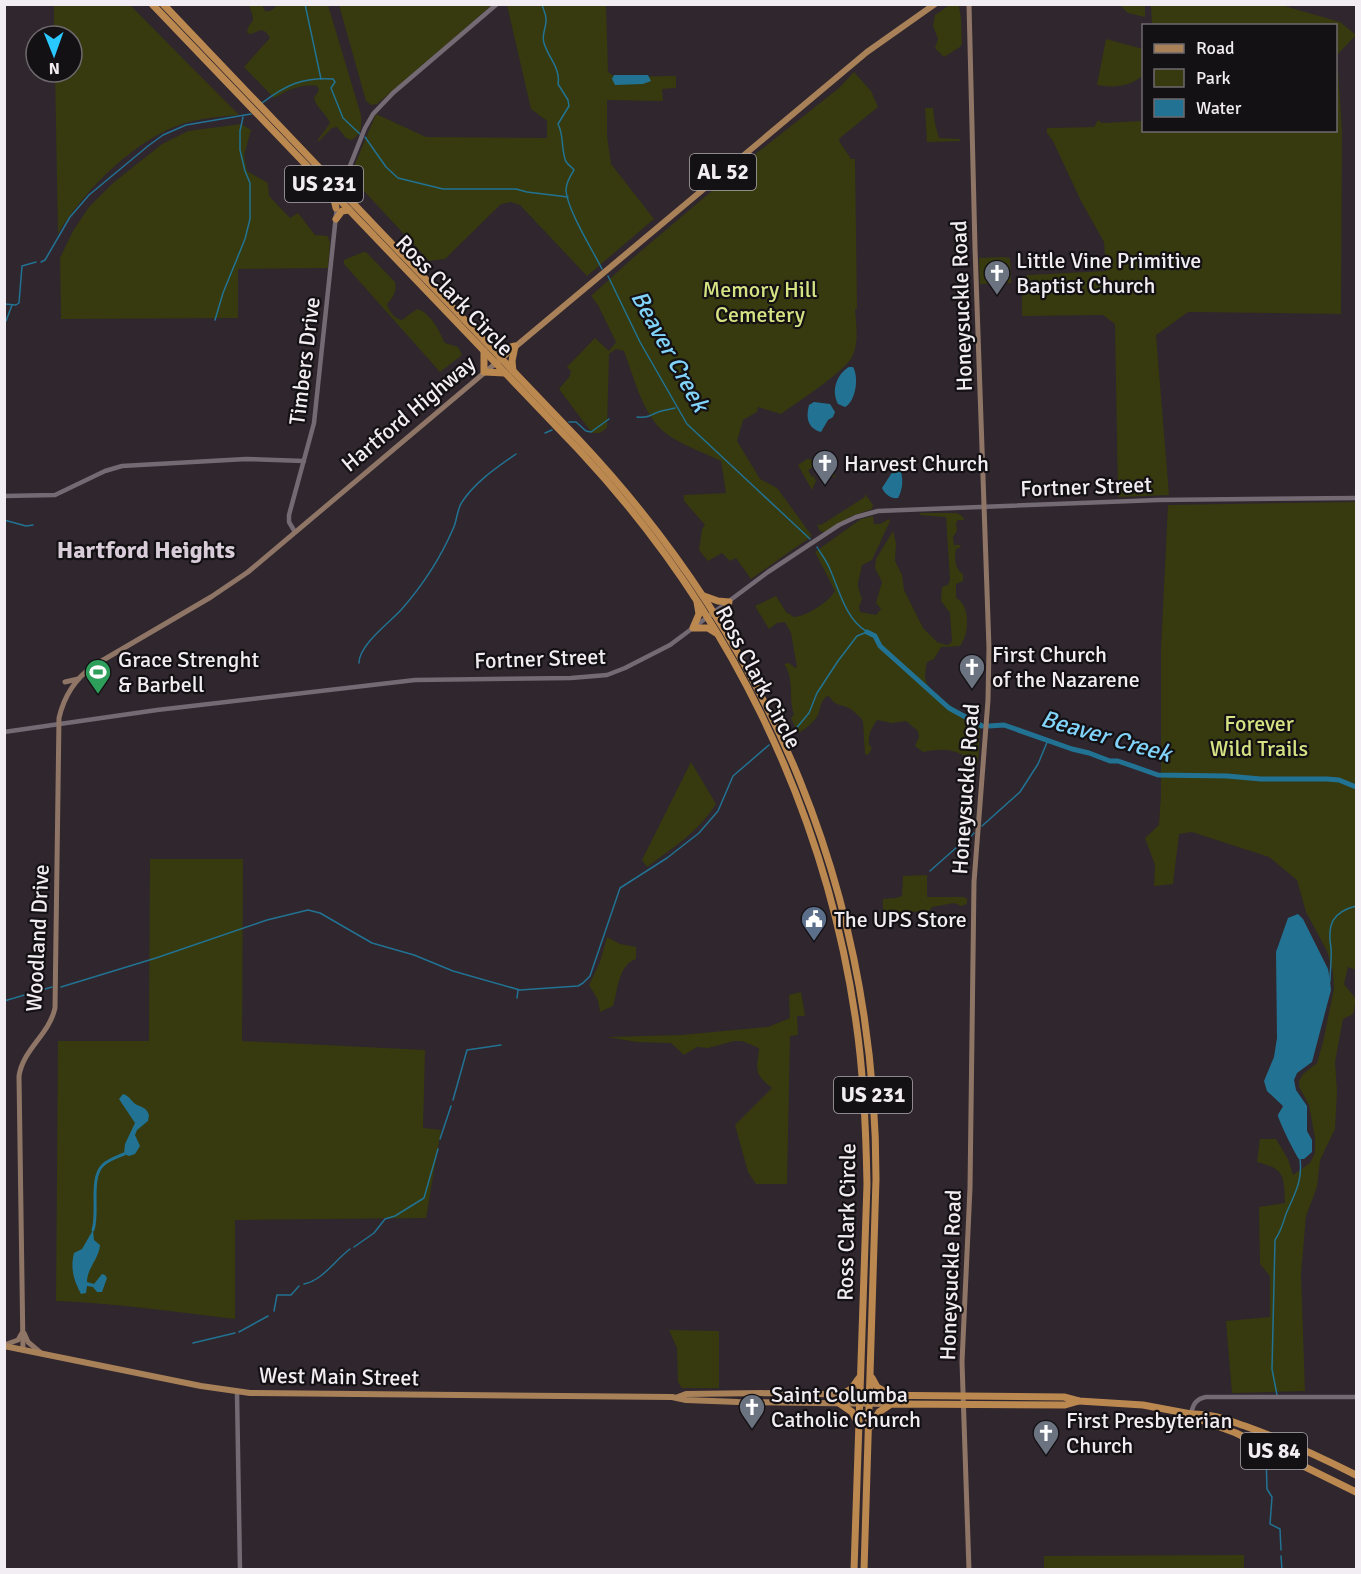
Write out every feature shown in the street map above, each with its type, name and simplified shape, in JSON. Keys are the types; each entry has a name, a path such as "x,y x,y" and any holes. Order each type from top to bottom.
{"highway":[{"name":"Ross Clark Circle","path":"153,4 241,86 399,251 421,280"},
{"name":"Ross Clark Circle","path":"163,4 231,87 400,264 421,280 487,348 611,480 655,534 700,597 760,692 799,776 830,862 857,971 867,1028 876,1133 864,1569"},
{"path":"231,87 241,86"},
{"path":"329,179 340,178 347,171"},
{"path":"344,182 349,199"},
{"path":"332,192 336,208"},
{"path":"336,219 342,211 350,210"},
{"path":"400,264 410,263"},
{"path":"515,346 510,372 484,372 487,348 501,349 515,346"},
{"path":"700,597 729,602 723,616 722,633 708,628 693,628 699,615 700,597"},
{"name":"Ross Clark Circle","path":"722,633 763,717 792,784 828,888 854,1010 866,1133 865,1251 854,1569"},
{"path":"785,767 795,776 799,776"},
{"path":"792,784 798,784 804,790"},
{"path":"865,1240 874,1250"},
{"path":"865,1251 874,1262"},
{"path":"841,1395 851,1389 860,1376"},
{"path":"869,1429 879,1412 891,1400 877,1387 871,1376"},
{"name":"West Main Street","path":"859,1399 870,1395 891,1400 1065,1405 1078,1401 1143,1405 1213,1416 1332,1463 1356,1475"},
{"path":"839,1403 852,1412 858,1424"},
{"name":"West Main Street","path":"1191,1414 1253,1441 1356,1492"},
{"path":"1253,1441 1251,1436 1260,1434"},
{"path":"1313,1471 1327,1470 1332,1463"},
{"path":"1326,1477 1333,1470 1342,1468"},
{"path":"855,1528 860,1538 865,1540"},
{"path":"855,1543 860,1547 864,1559"}],"main road":[{"name":"Hartford Highway","path":"64,700 78,679 101,660 228,586 867,51 935,4"},
{"name":"Honeysuckle Road","path":"969,4 989,678 974,889 970,1188 962,1362 969,1569"},
{"path":"64,682 78,679"},
{"name":"Woodland Drive","path":"23,1350 20,1076 27,1054 50,1022 55,1003 59,724 64,700"},
{"path":"4,1346 18,1340 23,1332"},
{"path":"23,1332 28,1342 41,1353"},
{"name":"West Main Street","path":"4,1346 237,1392 678,1397 686,1400 839,1403 859,1399"},
{"name":"West Main Street","path":"678,1397 686,1394 774,1393 841,1395 870,1404 891,1400"}],"street":[{"path":"332,192 341,190 365,128 377,109 496,4"},
{"path":"340,200 349,199"},
{"name":"Timbers Drive","path":"295,532 289,522 289,515 313,431 336,208 340,200"},
{"path":"4,496 55,495 105,471 122,466 246,459 304,461"},
{"name":"Fortner Street","path":"4,732 173,708 423,679 596,677 617,672 670,645 833,529 856,517 885,510 1158,500 1356,498"},
{"path":"237,1392 240,1569"},
{"path":"1191,1414 1197,1401 1206,1397 1356,1396"}],"green space":[{"path":"54,5 130,5 239,115 189,122 151,139 132,152 97,183 58,234 55,84 84,84 84,24 54,24"},
{"path":"249,5 262,5 267,11 277,5 328,5 361,115 360,130 355,138 351,140 346,138 337,127 332,128 317,141 330,123 315,102 314,98 319,90 317,86 311,85 289,90 274,98 244,67 270,38 266,32 261,30 251,34 247,33 253,20"},
{"path":"339,5 492,5 377,104 371,105 366,101"},
{"path":"507,5 606,5 608,72 615,77 676,76 676,88 662,89 663,101 607,100 607,136 611,164 654,219 587,276 520,205 511,202 501,204 445,259 429,261 350,176 376,114 426,137 547,138 547,121 531,109"},
{"path":"1120,5 1145,5 1145,17 1128,13"},
{"path":"1151,5 1281,5 1340,22 1356,35 1337,55 1337,24 1152,24"},
{"path":"948,6 959,6 962,44 944,57 935,48 938,39 933,26 935,15"},
{"path":"1106,39 1142,49 1142,76 1122,86 1097,85"},
{"path":"1337,55 1342,131 1341,314 1188,312 1156,335 1169,495 1118,497 1115,324 1103,315 1022,316 1022,282 1027,275 1106,271 1104,242 1047,133 1047,128 1094,127 1098,120 1102,123 1142,121 1142,132 1337,132"},
{"name":"Memory Hill Cemetery","path":"854,72 871,91 878,107 839,141 851,159 855,159 857,332 855,350 849,362 841,369 781,414 758,407 757,412 743,420 737,441 760,479 777,488 812,536 751,579 736,558 730,561 722,553 708,561 699,550 702,529 705,525 684,501 684,495 726,493 721,461 678,441 656,424 641,398 624,351 616,349 609,354 607,428 600,433 592,433 559,389 570,376 571,371 567,367 595,338 609,351 616,342 598,305 591,296 753,156 839,88"},
{"path":"925,108 933,108 939,138 960,139 960,141 927,142"},
{"path":"241,124 251,130 244,155 247,171 268,183 269,196 290,218 298,213 315,235 328,236 330,243 328,268 238,269 238,318 61,319 60,258 73,231 89,207 113,183 162,144 188,131"},
{"path":"366,252 395,282 394,294 387,304 392,314 402,320 417,309 422,311 434,323 445,343 458,347 462,355 440,372 344,264 344,260"},
{"path":"979,258 1010,258 1011,283 980,284"},
{"path":"807,459 816,460 827,468 829,465 836,477 825,476 823,468 818,464 808,470 812,477 817,475 814,477 816,481 812,490 798,465"},
{"path":"865,494 873,505 872,509 852,516 824,532 820,531 817,524 821,525 865,497"},
{"name":"Forever Wild Trails","path":"1356,502 1356,970 1348,967 1344,984 1356,999 1353,1014 1343,1019 1335,1062 1337,1092 1335,1129 1320,1160 1317,1187 1306,1216 1301,1274 1305,1391 1232,1393 1226,1321 1270,1317 1270,1276 1260,1264 1259,1207 1285,1203 1281,1175 1273,1168 1257,1162 1260,1139 1276,1139 1288,1159 1293,1175 1310,1163 1315,1153 1315,1138 1309,1105 1299,1087 1299,1081 1303,1074 1317,1063 1334,989 1333,973 1327,951 1306,912 1297,880 1269,857 1192,832 1179,834 1173,884 1154,886 1155,865 1145,838 1159,825 1161,648 1168,505"},
{"path":"920,513 957,513 964,520 958,520 956,523 957,531 953,537 954,545 961,547 956,549 955,559 958,570 963,574 963,581 956,584 956,598 964,607 967,628 960,646 941,647 934,659 927,662 925,676 929,686 939,698 974,718 980,729 978,764 952,751 923,752 915,746 919,737 918,731 906,721 892,723 877,720 870,735 869,745 872,748 868,755 865,754 863,721 852,710 837,704 827,696 815,720 798,733 791,718 794,714 790,682 784,664 789,663 797,667 791,633 785,622 777,623 769,629 755,606 776,596 786,612 794,617 817,608 835,591 815,552 861,519 873,516 874,524 880,524 889,519 872,560 862,565 858,582 862,599 860,612 876,615 881,609 876,603 882,582 875,568 876,559 893,531 896,543 895,561 902,575 904,590 923,628 937,642 950,644 952,641 950,613 941,601 942,587 948,585 950,580 946,517 920,515"},
{"path":"691,762 716,804 693,831 647,867 642,860"},
{"path":"150,859 243,859 242,1041 425,1050 423,1128 441,1130 426,1218 235,1220 235,1319 56,1301 58,1041 149,1041"},
{"path":"927,875 927,897 964,897 967,899 967,904 961,906 954,903 932,907 929,911 902,912 896,920 883,920 883,899 902,896 903,876"},
{"path":"607,937 620,944 636,947 636,959 630,962 622,972 613,1006 600,1012 598,1000 589,985 600,962"},
{"path":"801,992 805,1016 797,1016 798,1035 790,1036 787,1184 756,1184 748,1172 735,1125 772,1088 759,1075 759,1048 742,1041 734,1041 708,1048 697,1047 684,1055 671,1043 637,1042 607,1037 681,1035 768,1027 790,1018 789,995"},
{"path":"669,1330 719,1331 719,1388 682,1388 678,1382 677,1348"},
{"path":"1244,1555 1244,1569 1044,1569 1044,1556"}],"water":[{"path":"614,75 648,75 651,81 643,84 615,85 612,79"},
{"path":"849,367 853,367 855,371 856,382 852,400 845,407 838,404 835,389 841,374"},
{"path":"814,402 830,404 835,412 821,432 813,428 809,422 809,405"},
{"path":"899,467 902,487 898,498 893,498 882,488 893,471"},
{"path":"1298,914 1303,919 1328,969 1331,990 1312,1062 1297,1073 1294,1080 1296,1090 1307,1106 1307,1131 1312,1140 1312,1152 1304,1159 1299,1159 1297,1156 1280,1123 1278,1115 1283,1106 1267,1091 1264,1081 1274,1057 1277,1038 1276,952 1288,918"},
{"path":"123,1094 136,1105 144,1108 149,1115 148,1121 137,1130 135,1135 140,1146 135,1154 129,1156 124,1154 125,1144 135,1123 119,1099"},
{"path":"93,1230 94,1240 100,1245 87,1282 94,1284 102,1274 107,1278 102,1292 97,1292 93,1287 87,1286 86,1293 81,1294 73,1275 74,1253 82,1249"}],"waterway":[{"path":"305,4 321,79"},
{"name":"Beaver Creek","path":"542,4 546,15 544,43 558,73 558,84 569,106 558,124 567,164 574,170 566,191 576,219 602,269"},
{"path":"262,103 279,91 303,81 333,79 335,82 331,88 343,118 360,134"},
{"path":"41,262 45,260 70,217 89,195 163,135 186,125 251,114"},
{"path":"215,320 223,293 245,239 250,219 250,183 240,150 243,117"},
{"path":"365,137 386,167 398,178 443,189 516,189 568,197"},
{"path":"4,304 19,303 22,266 36,262"},
{"name":"Beaver Creek","path":"608,276 640,342 687,424 810,539"},
{"path":"6,321 12,305"},
{"path":"637,417 675,408"},
{"path":"569,422 576,422 586,431 591,432 609,419"},
{"path":"545,433 552,430"},
{"path":"359,663 360,656 369,642 401,610 430,571 448,540 460,505 467,495 486,476 516,454"},
{"path":"4,520 26,526 33,525"},
{"name":"Beaver Creek","path":"817,547 828,564 848,611 866,631"},
{"path":"789,737 809,713 817,693 838,661 857,636 867,632"},
{"name":"Beaver Creek","path":"867,632 875,636 880,646 949,708 982,726"},
{"name":"Beaver Creek","path":"989,726 1004,725 1072,749 1110,761 1118,761 1158,775 1327,779 1339,780 1356,787"},
{"path":"982,826 1020,792 1038,764 1048,740"},
{"path":"61,987 156,958 267,920 308,910 320,913 372,943 414,955 453,971 520,990 578,986 590,976 620,888 667,858 699,833 718,811 733,776 769,745"},
{"path":"971,836 974,833"},
{"path":"930,871 966,839"},
{"path":"1330,981 1331,926 1336,916 1356,906"},
{"path":"4,1001 52,987"},
{"path":"517,998 518,990"},
{"path":"453,1100 467,1050 501,1045"},
{"path":"440,1139 451,1106"},
{"path":"354,1247 374,1233 385,1219 395,1216 424,1198 438,1149"},
{"path":"93,1230 96,1178 103,1165 124,1154"},
{"path":"1277,1395 1272,1369 1275,1240 1297,1188 1301,1167 1300,1159"},
{"path":"304,1284 317,1279 350,1249"},
{"path":"274,1311 277,1295 291,1295 299,1286"},
{"path":"239,1332 268,1316"},
{"path":"193,1343 235,1333"},
{"path":"1266,1452 1267,1489 1272,1497 1270,1524 1280,1529 1281,1550"},
{"path":"1281,1556 1282,1570"}],"place":[{"name":"Little Vine Primitive Baptist Church","path":"997,296"},
{"name":"Harvest Church","path":"825,486"},
{"name":"First Church of the Nazarene","path":"972,690"},
{"name":"Grace Strenght & Barbell","path":"98,695"},
{"name":"The UPS Store","path":"814,942"},
{"name":"Saint Columba Catholic Church","path":"752,1430"},
{"name":"First Presbyterian Church","path":"1046,1456"}],"district":[{"name":"Hartford Heights","path":"146,550"}]}
